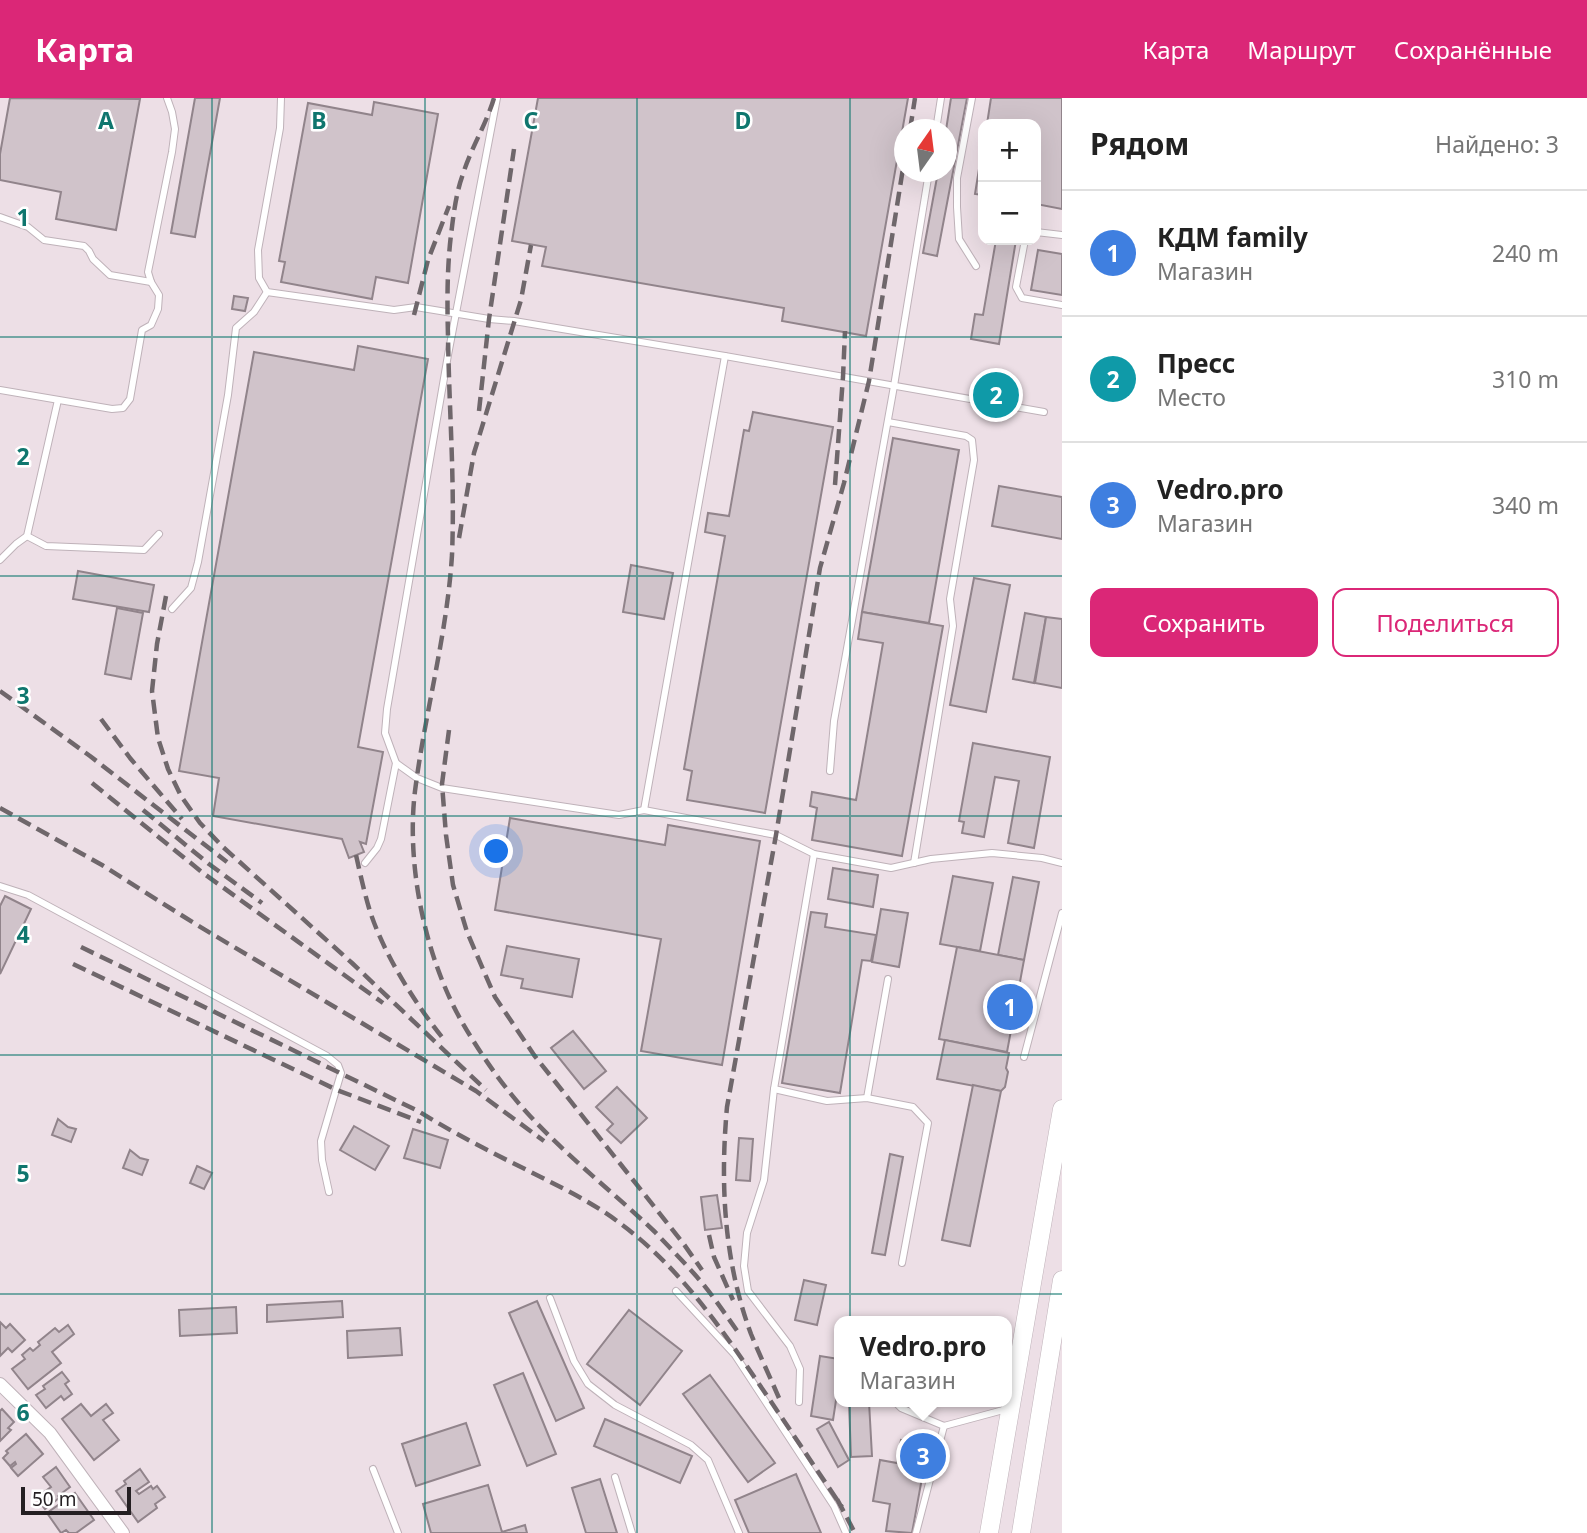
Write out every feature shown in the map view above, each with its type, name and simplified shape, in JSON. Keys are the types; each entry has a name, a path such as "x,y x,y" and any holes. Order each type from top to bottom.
{"main road":[{"path":"1012,1402 1062,1109"},
{"path":"1021,1533 1060,1306 1062,1280"},
{"path":"989,1533 1011,1408"}],"street":[{"path":"0,1384 50,1433 123,1533"}],"lane":[{"path":"0,390 112,409 123,408 130,399 142,330 151,325 158,309 159,295 148,272 172,152 174,129 167,98"},
{"path":"267,292 259,278 258,250 280,128 281,98"},
{"path":"497,98 387,709 385,733 397,762 417,778 443,788 619,815 643,810 776,835 814,854 891,868 992,853 1042,858 1062,863"},
{"path":"938,119 941,98"},
{"path":"972,98 957,178 957,207 959,239 976,266"},
{"path":"830,771 834,721 888,422 927,182"},
{"path":"0,217 28,227 44,240 84,246 110,275 151,282"},
{"path":"1041,233 1062,235"},
{"path":"1024,245 1016,287 1023,298 1062,305"},
{"path":"267,292 394,310 416,307 514,321 1044,412"},
{"path":"172,609 191,588 198,562 228,395 236,328 254,312 267,292"},
{"path":"643,810 725,356"},
{"path":"0,560 27,536 58,400"},
{"path":"888,422 966,436 972,440 974,460 950,598 953,626 914,863"},
{"path":"27,536 46,546 144,550 159,534"},
{"path":"365,863 381,839 397,762"},
{"path":"799,1402 800,1369 790,1346 748,1291 744,1266 747,1233 764,1180 775,1089 814,854"},
{"path":"0,886 28,895 327,1056 338,1065 341,1073 321,1141 329,1192"},
{"path":"1024,1057 1062,913"},
{"path":"867,1098 888,979"},
{"path":"775,1089 827,1101 867,1098 913,1107 928,1123 901,1263"},
{"path":"676,1291 735,1355 834,1506 846,1533"},
{"path":"550,1297 574,1361 588,1384 615,1405 691,1445 708,1460 739,1533"},
{"path":"900,1407 944,1426 1011,1408"},
{"path":"916,1533 944,1426"},
{"path":"373,1469 398,1533"},
{"path":"615,1477 632,1533"}],"building":[{"path":"10,98 140,99 116,230 56,219 61,192 0,180 0,154"},
{"path":"195,98 220,98 195,237 171,233"},
{"path":"538,98 908,98 904,119 894,119 894,177 866,336 782,321 784,308 542,266 546,247 512,241"},
{"path":"951,98 967,98 957,151 957,119 948,119"},
{"path":"991,98 1062,98 1062,209 1041,205 1041,119 988,119"},
{"path":"374,102 438,114 408,283 376,277 372,299 281,282 285,262 279,261 308,103 372,115"},
{"path":"936,182 951,182 937,256 923,253"},
{"path":"995,245 1015,245 999,344 971,339 975,314 983,315"},
{"path":"1038,250 1062,254 1062,295 1031,290"},
{"path":"234,296 248,298 245,311 232,309"},
{"path":"358,346 428,359 358,747 383,752 366,844 360,842 364,852 349,858 342,839 213,816 219,778 179,771 254,352 354,370"},
{"path":"753,412 833,427 765,813 687,800 692,771 684,769 725,536 705,532 708,513 729,516 744,430 749,431"},
{"path":"893,438 959,450 929,623 862,612"},
{"path":"999,486 1062,497 1062,539 992,526"},
{"path":"631,565 673,573 664,619 623,612"},
{"path":"78,571 154,585 149,612 73,599"},
{"path":"974,578 1010,585 986,712 950,705"},
{"path":"117,608 143,613 131,679 105,674"},
{"path":"862,612 943,626 902,856 812,840 817,808 810,806 812,792 856,800 883,643 858,639"},
{"path":"1025,613 1046,617 1034,683 1013,679"},
{"path":"1046,617 1062,619 1062,688 1035,683"},
{"path":"973,743 1050,757 1034,848 1008,843 1019,781 995,777 984,837 962,833 964,822 959,821"},
{"path":"510,818 665,845 668,825 760,841 722,1065 641,1051 661,939 495,910"},
{"path":"833,868 878,875 873,907 828,899"},
{"path":"953,876 993,883 980,951 940,944"},
{"path":"1013,877 1039,882 1024,960 998,955"},
{"path":"5,896 31,909 0,974 0,906"},
{"path":"881,909 908,913 899,967 872,962"},
{"path":"811,912 827,914 825,927 876,935 871,961 862,960 840,1093 782,1083"},
{"path":"507,946 579,959 572,997 521,988 523,979 501,975"},
{"path":"957,947 1024,960 1007,1052 939,1039"},
{"path":"573,1031 606,1071 584,1089 551,1048"},
{"path":"945,1040 1009,1053 1005,1087 1001,1091 937,1079"},
{"path":"973,1085 1001,1091 970,1246 942,1240"},
{"path":"617,1087 647,1118 621,1143 607,1130 613,1124 596,1107"},
{"path":"58,1119 68,1127 76,1129 71,1142 52,1135"},
{"path":"354,1126 389,1146 375,1170 340,1150"},
{"path":"413,1129 448,1140 440,1168 404,1158"},
{"path":"739,1138 753,1139 750,1181 736,1180"},
{"path":"130,1150 140,1158 148,1160 142,1175 123,1168"},
{"path":"890,1154 903,1157 885,1255 872,1253"},
{"path":"197,1166 212,1173 204,1189 190,1183"},
{"path":"717,1195 722,1228 705,1230 701,1197"},
{"path":"804,1280 826,1285 817,1325 795,1320"},
{"path":"342,1301 343,1317 267,1322 267,1305"},
{"path":"537,1301 584,1408 556,1421 509,1313"},
{"path":"236,1307 237,1333 180,1336 179,1310"},
{"path":"629,1310 682,1351 640,1405 587,1364"},
{"path":"0,1322 6,1328 10,1324 25,1340 12,1352 8,1348 0,1356"},
{"path":"68,1325 74,1334 52,1352 61,1363 28,1389 12,1369 25,1359 22,1355 30,1348 33,1351 40,1345 38,1342 55,1328 59,1332"},
{"path":"400,1328 402,1355 348,1358 347,1331"},
{"path":"820,1356 834,1358 833,1420 811,1416"},
{"path":"62,1372 69,1381 65,1384 72,1394 64,1400 61,1396 46,1408 36,1395 45,1389 43,1386"},
{"path":"523,1373 556,1454 527,1466 494,1385"},
{"path":"710,1375 775,1463 748,1482 683,1394"},
{"path":"81,1404 91,1416 106,1404 113,1413 103,1420 119,1440 94,1460 62,1419"},
{"path":"849,1407 869,1407 872,1456 851,1457"},
{"path":"2,1409 14,1422 8,1428 11,1430 0,1441 0,1411"},
{"path":"605,1419 692,1456 680,1483 594,1446"},
{"path":"829,1422 849,1460 838,1467 817,1429"},
{"path":"466,1423 480,1465 416,1486 402,1444"},
{"path":"26,1434 43,1454 18,1476 11,1468 15,1462 10,1466 3,1458 8,1453 6,1451"},
{"path":"901,1440 928,1445 912,1533 886,1531 890,1504 873,1501 880,1460 897,1463"},
{"path":"56,1467 70,1487 45,1509 36,1498 51,1487 43,1477"},
{"path":"140,1469 149,1482 136,1491 139,1494 151,1486 153,1489 157,1486 165,1497 155,1504 157,1508 138,1522 116,1491"},
{"path":"796,1474 821,1533 749,1533 735,1500"},
{"path":"600,1479 617,1533 586,1533 572,1488"},
{"path":"488,1485 502,1532 525,1525 527,1533 431,1533 423,1504"},
{"path":"75,1493 94,1520 76,1533 66,1530 61,1533 47,1513"}],"railway":[{"path":"494,98 461,180 449,254 452,555 446,615 415,791 413,849 421,910 428,940 449,996 469,1034 502,1083 545,1131 676,1254 708,1290 738,1332"},
{"path":"912,119 915,98"},
{"path":"479,411 489,319 514,149"},
{"path":"779,1398 751,1334 735,1279 724,1194 727,1107 820,568 869,381 901,182"},
{"path":"414,315 428,260 449,206"},
{"path":"459,538 474,453 521,300 531,245"},
{"path":"835,485 845,331"},
{"path":"166,596 152,691 158,738 168,769 181,796 200,823 223,847 352,963 486,1090"},
{"path":"0,691 90,756 227,862"},
{"path":"101,719 182,819"},
{"path":"449,730 442,784 453,885 467,932 495,997 534,1055 702,1270"},
{"path":"92,783 203,873 383,1003"},
{"path":"0,808 102,865 197,925 476,1091 544,1141"},
{"path":"143,810 262,903"},
{"path":"356,855 369,908 390,958 442,1037"},
{"path":"81,947 418,1111 574,1194 621,1224 661,1259 697,1298 744,1362 842,1507"},
{"path":"73,964 337,1090 421,1122"},
{"path":"709,1235 714,1257 733,1300"},
{"path":"837,1499 855,1533"}],"place":[{"name":"Пресс","path":"996,395"},
{"name":"КДМ family","path":"1010,1007"},
{"name":"Vedro.pro","path":"923,1456"}]}
